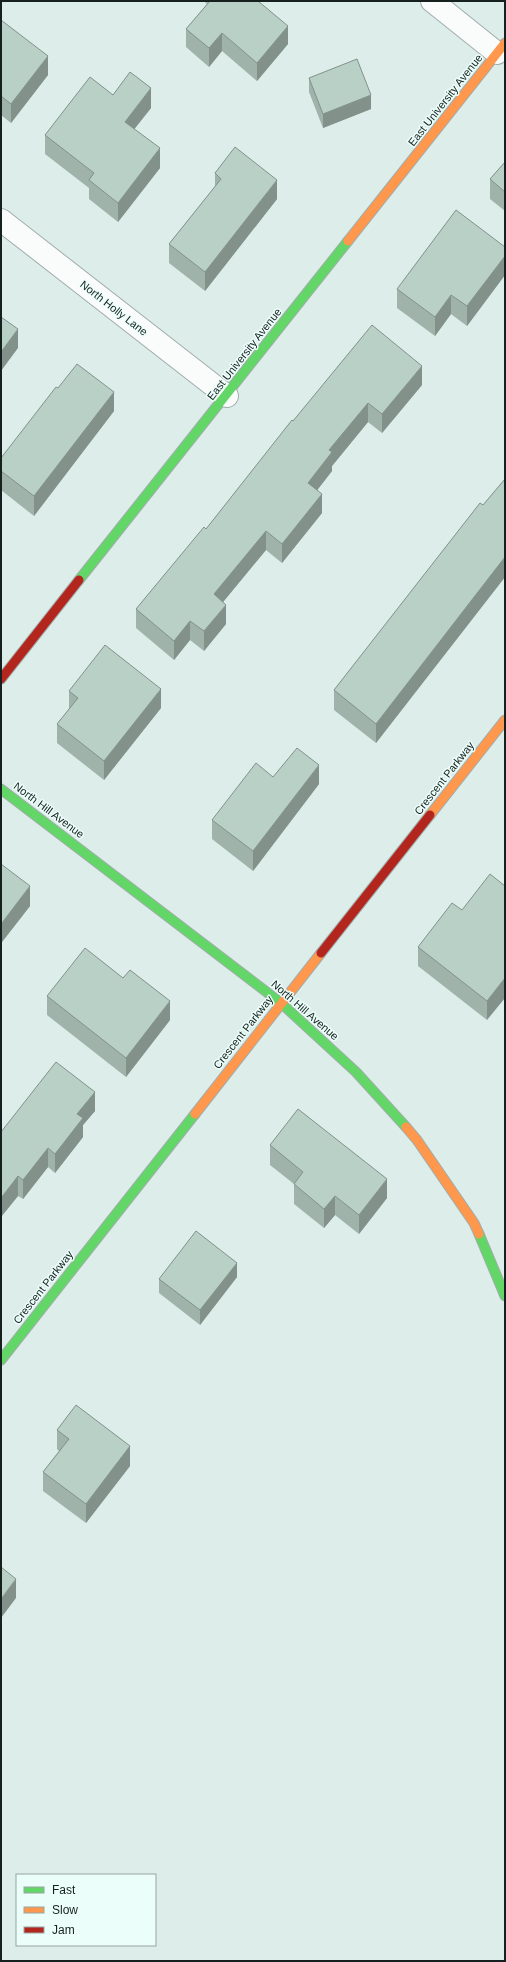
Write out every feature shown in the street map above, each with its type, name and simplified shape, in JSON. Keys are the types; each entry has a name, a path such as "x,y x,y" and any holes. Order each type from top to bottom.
{"street":[{"path":"432,1 501,48"},
{"name":"East University Avenue","path":"1,679 227,396 501,48"},
{"name":"North Holly Lane","path":"1,220 227,396"},
{"name":"Crescent Parkway","path":"1,1360 505,720"},
{"name":"North Hill Avenue","path":"1,789 281,1003 356,1072 417,1140 474,1223 505,1296"}],"building":[{"path":"210,1 258,1 288,26 257,63 222,33 209,48 186,29"},
{"path":"1,20 48,56 11,104 1,96"},
{"path":"357,59 371,95 323,114 309,78"},
{"path":"130,72 151,88 125,122 160,148 118,203 89,180 94,173 45,135 90,77 113,95"},
{"path":"235,147 277,180 205,272 169,244 221,179 215,173"},
{"path":"505,162 505,192 490,179"},
{"path":"456,210 505,247 505,256 467,306 451,295 435,317 397,289"},
{"path":"1,317 18,329 1,352"},
{"path":"372,325 422,366 382,414 368,403 329,450 332,452 308,483 322,494 282,544 266,531 214,594 226,605 204,631 190,621 174,641 136,609 204,527 206,529 292,420 293,421"},
{"path":"77,364 114,392 34,496 1,471 1,458 56,387 58,388"},
{"path":"505,479 505,557 376,724 334,690 480,503 483,505"},
{"path":"105,645 161,689 104,761 57,724 78,698 69,691"},
{"path":"297,748 319,765 253,851 212,820 256,763 273,777"},
{"path":"1,864 30,886 2,923 1,922"},
{"path":"490,874 505,886 505,978 487,1001 418,947 452,903 462,910"},
{"path":"85,948 123,978 130,970 170,1001 126,1058 47,996"},
{"path":"56,1062 95,1092 77,1114 83,1118 55,1154 48,1148 23,1180 18,1176 1,1198 1,1132"},
{"path":"298,1109 387,1179 359,1215 335,1196 324,1209 294,1184 303,1172 270,1145"},
{"path":"196,1231 237,1263 200,1310 159,1279"},
{"path":"76,1405 130,1446 86,1504 43,1472 69,1439 57,1430"},
{"path":"1,1567 16,1579 1,1599"}],"traffic: fast":[{"path":"79,580 348,241"},
{"path":"1,789 281,1003 356,1072 406,1127"},
{"path":"1,1360 195,1114"},
{"path":"479,1234 505,1296"}],"traffic: slow":[{"path":"348,241 505,43"},
{"path":"430,815 505,720"},
{"path":"195,1114 321,953"},
{"path":"406,1127 417,1140 474,1223 479,1234"}],"traffic: jam":[{"path":"1,679 79,580"},
{"path":"321,953 430,815"}]}
